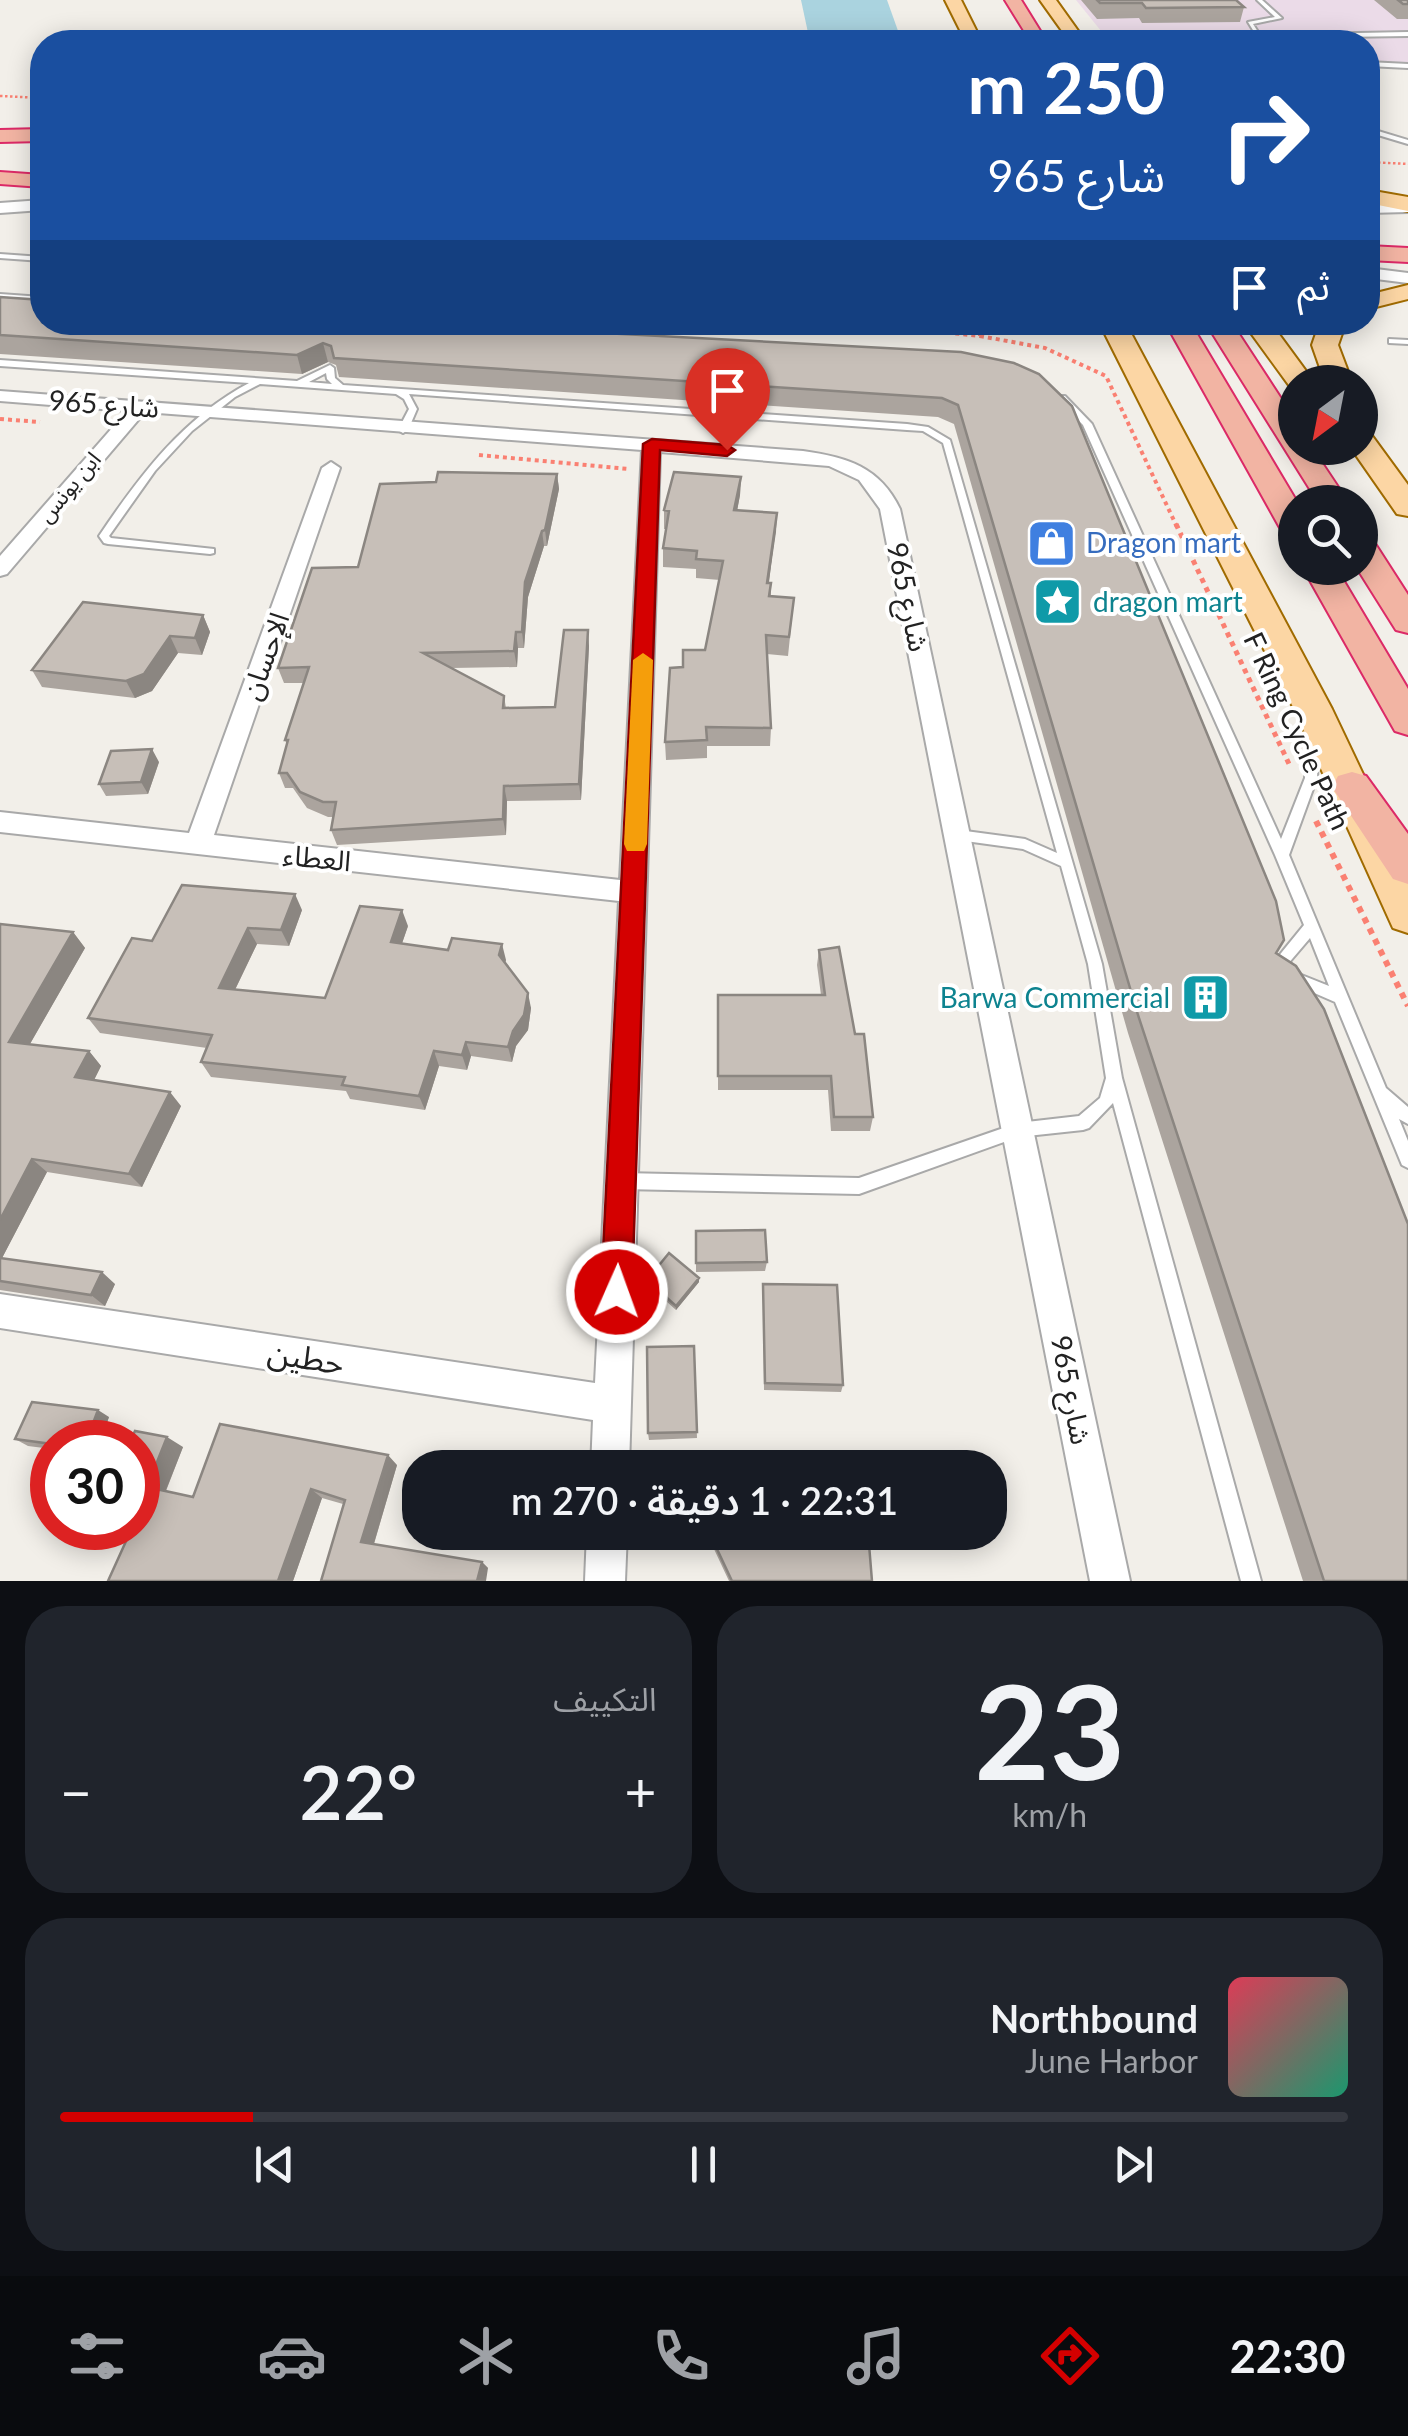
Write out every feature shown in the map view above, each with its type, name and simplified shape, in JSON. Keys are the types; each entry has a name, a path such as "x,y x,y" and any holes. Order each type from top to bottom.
{"highway":[{"path":"1013,0 1032,30"},
{"path":"0,134 30,135"},
{"path":"0,157 30,159"},
{"path":"0,178 30,180"},
{"path":"1380,251 1408,234"},
{"path":"1380,257 1408,254"},
{"path":"1185,335 1278,496"},
{"path":"1227,335 1278,416"},
{"path":"1378,574 1408,622"},
{"path":"1329,585 1408,722"},
{"path":"1352,787 1408,867"}],"main road":[{"path":"1048,0 1069,30"},
{"path":"957,8 975,30"},
{"path":"1380,203 1408,205"},
{"path":"1380,299 1408,292"},
{"path":"1098,335 1135,400 1191,473"},
{"path":"1119,335 1314,709 1408,915"},
{"path":"1141,335 1172,402 1191,473"},
{"path":"1266,335 1288,365"},
{"path":"1287,335 1308,365"},
{"path":"1329,335 1325,345 1333,365"},
{"path":"1378,459 1387,478"},
{"path":"1375,465 1387,478"},
{"path":"1378,465 1408,507"}],"street":[{"path":"0,199 30,203"},
{"path":"0,208 30,205"},
{"path":"1380,264 1408,279"},
{"name":"شارع 965","path":"0,396 829,460 868,475 878,485 890,509 1110,1581"},
{"name":"ابن يونس","path":"0,569 140,407"},
{"path":"611,1450 652,444"},
{"name":"الإحسان","path":"198,844 332,468"},
{"name":"العطاء","path":"0,822 633,892"},
{"name":"حطين","path":"0,1311 612,1404"},
{"path":"605,1581 606,1550"}],"lane":[{"path":"1255,30 1250,23 1279,18 1259,0"},
{"path":"1380,34 1408,34"},
{"path":"1380,65 1408,66"},
{"path":"1380,134 1408,142"},
{"path":"0,256 30,258"},
{"path":"0,296 30,298"},
{"path":"1392,340 1408,342"},
{"path":"0,363 907,427 939,435 950,450 1066,864 1102,965 1114,1078 1252,1581"},
{"path":"210,551 113,542 104,536 175,442 208,412 258,382"},
{"path":"399,392 408,398 413,409 403,430"},
{"path":"1050,392 1076,409 1087,424 1282,854 1408,1160"},
{"path":"1282,854 1305,799 1313,759 1314,709"},
{"path":"958,835 1025,844 1066,864"},
{"path":"1310,928 1274,970 1339,998"},
{"path":"621,1181 859,1186 1018,1130 1084,1123 1106,1102 1114,1078"},
{"path":"1377,1089 1408,1117"}],"path":[{"path":"0,96 30,97"},
{"path":"1380,163 1408,164"},
{"name":"F Ring Cycle Path","path":"970,335 1008,338 1066,354 1106,376 1305,799 1408,1006"}],"shaded area":[{"path":"1076,0 1408,0 1408,69 1380,68 1380,30 1100,30"}],"water":[{"path":"801,0 887,0 898,30 807,30"}],"building":[{"path":"1097,0 1236,0 1244,7 1146,8 1142,3"},
{"name":"Barwa Commercial","path":"0,297 30,299 30,335 641,335 961,352 1014,363 1039,374 1072,406 1276,901 1284,940 1276,953 1296,966 1324,1009 1408,1224 1408,1581 1324,1581 1138,1015 958,405 942,398 334,358 331,346 323,343 297,355 0,335"},
{"path":"438,472 557,474 545,530 525,582 522,632 516,632 514,651 423,653 504,696 503,708 555,707 564,630 588,630 579,784 504,786 503,819 331,830 336,802 323,802 300,792 287,773 279,773 285,740 309,667 278,668 312,568 358,567 380,484 436,482"},
{"path":"674,472 741,477 734,510 777,513 767,583 771,583 769,596 794,598 789,637 766,635 771,728 706,727 707,740 665,742 670,668 683,667 683,650 705,650 723,561 696,559 697,551 663,548 669,511 664,510"},
{"path":"83,602 203,615 195,638 170,636 144,674 126,681 32,670"},
{"path":"152,749 141,782 99,784 111,751"},
{"path":"182,885 295,894 281,930 248,928 219,988 325,998 360,906 402,910 391,942 448,950 452,938 502,944 499,955 528,993 524,1015 508,1047 466,1042 462,1055 434,1051 419,1096 342,1085 345,1077 201,1062 212,1035 88,1018 132,938 152,941"},
{"path":"0,924 73,932 9,1042 89,1051 75,1077 170,1092 129,1174 32,1159 0,1220"},
{"path":"839,947 855,1034 864,1034 873,1117 834,1117 831,1076 718,1076 718,995 825,995 819,950"},
{"path":"765,1230 767,1262 696,1263 696,1231"},
{"path":"669,1253 699,1278 676,1306 647,1280"},
{"path":"0,1258 102,1272 91,1295 0,1281"},
{"path":"763,1284 837,1285 843,1385 765,1383"},
{"path":"694,1346 697,1432 648,1433 647,1347"},
{"path":"32,1402 98,1410 94,1420 30,1420 30,1441 15,1439"},
{"path":"220,1424 388,1455 361,1542 482,1562 477,1581 321,1581 345,1500 311,1489 278,1581 108,1581 122,1550 160,1550 160,1490 193,1497"},
{"path":"160,1436 167,1437 160,1454"},
{"path":"717,1550 869,1550 872,1581 732,1581"}],"slow traffic":[{"path":"635,844 643,660"}],"place":[{"name":"Dragon mart","path":"1051,543"},
{"name":"dragon mart","path":"1058,602"},
{"name":"Barwa Commercial","path":"1205,998"}],"route":[{"path":"617,1292 652,444 727,450"}]}
